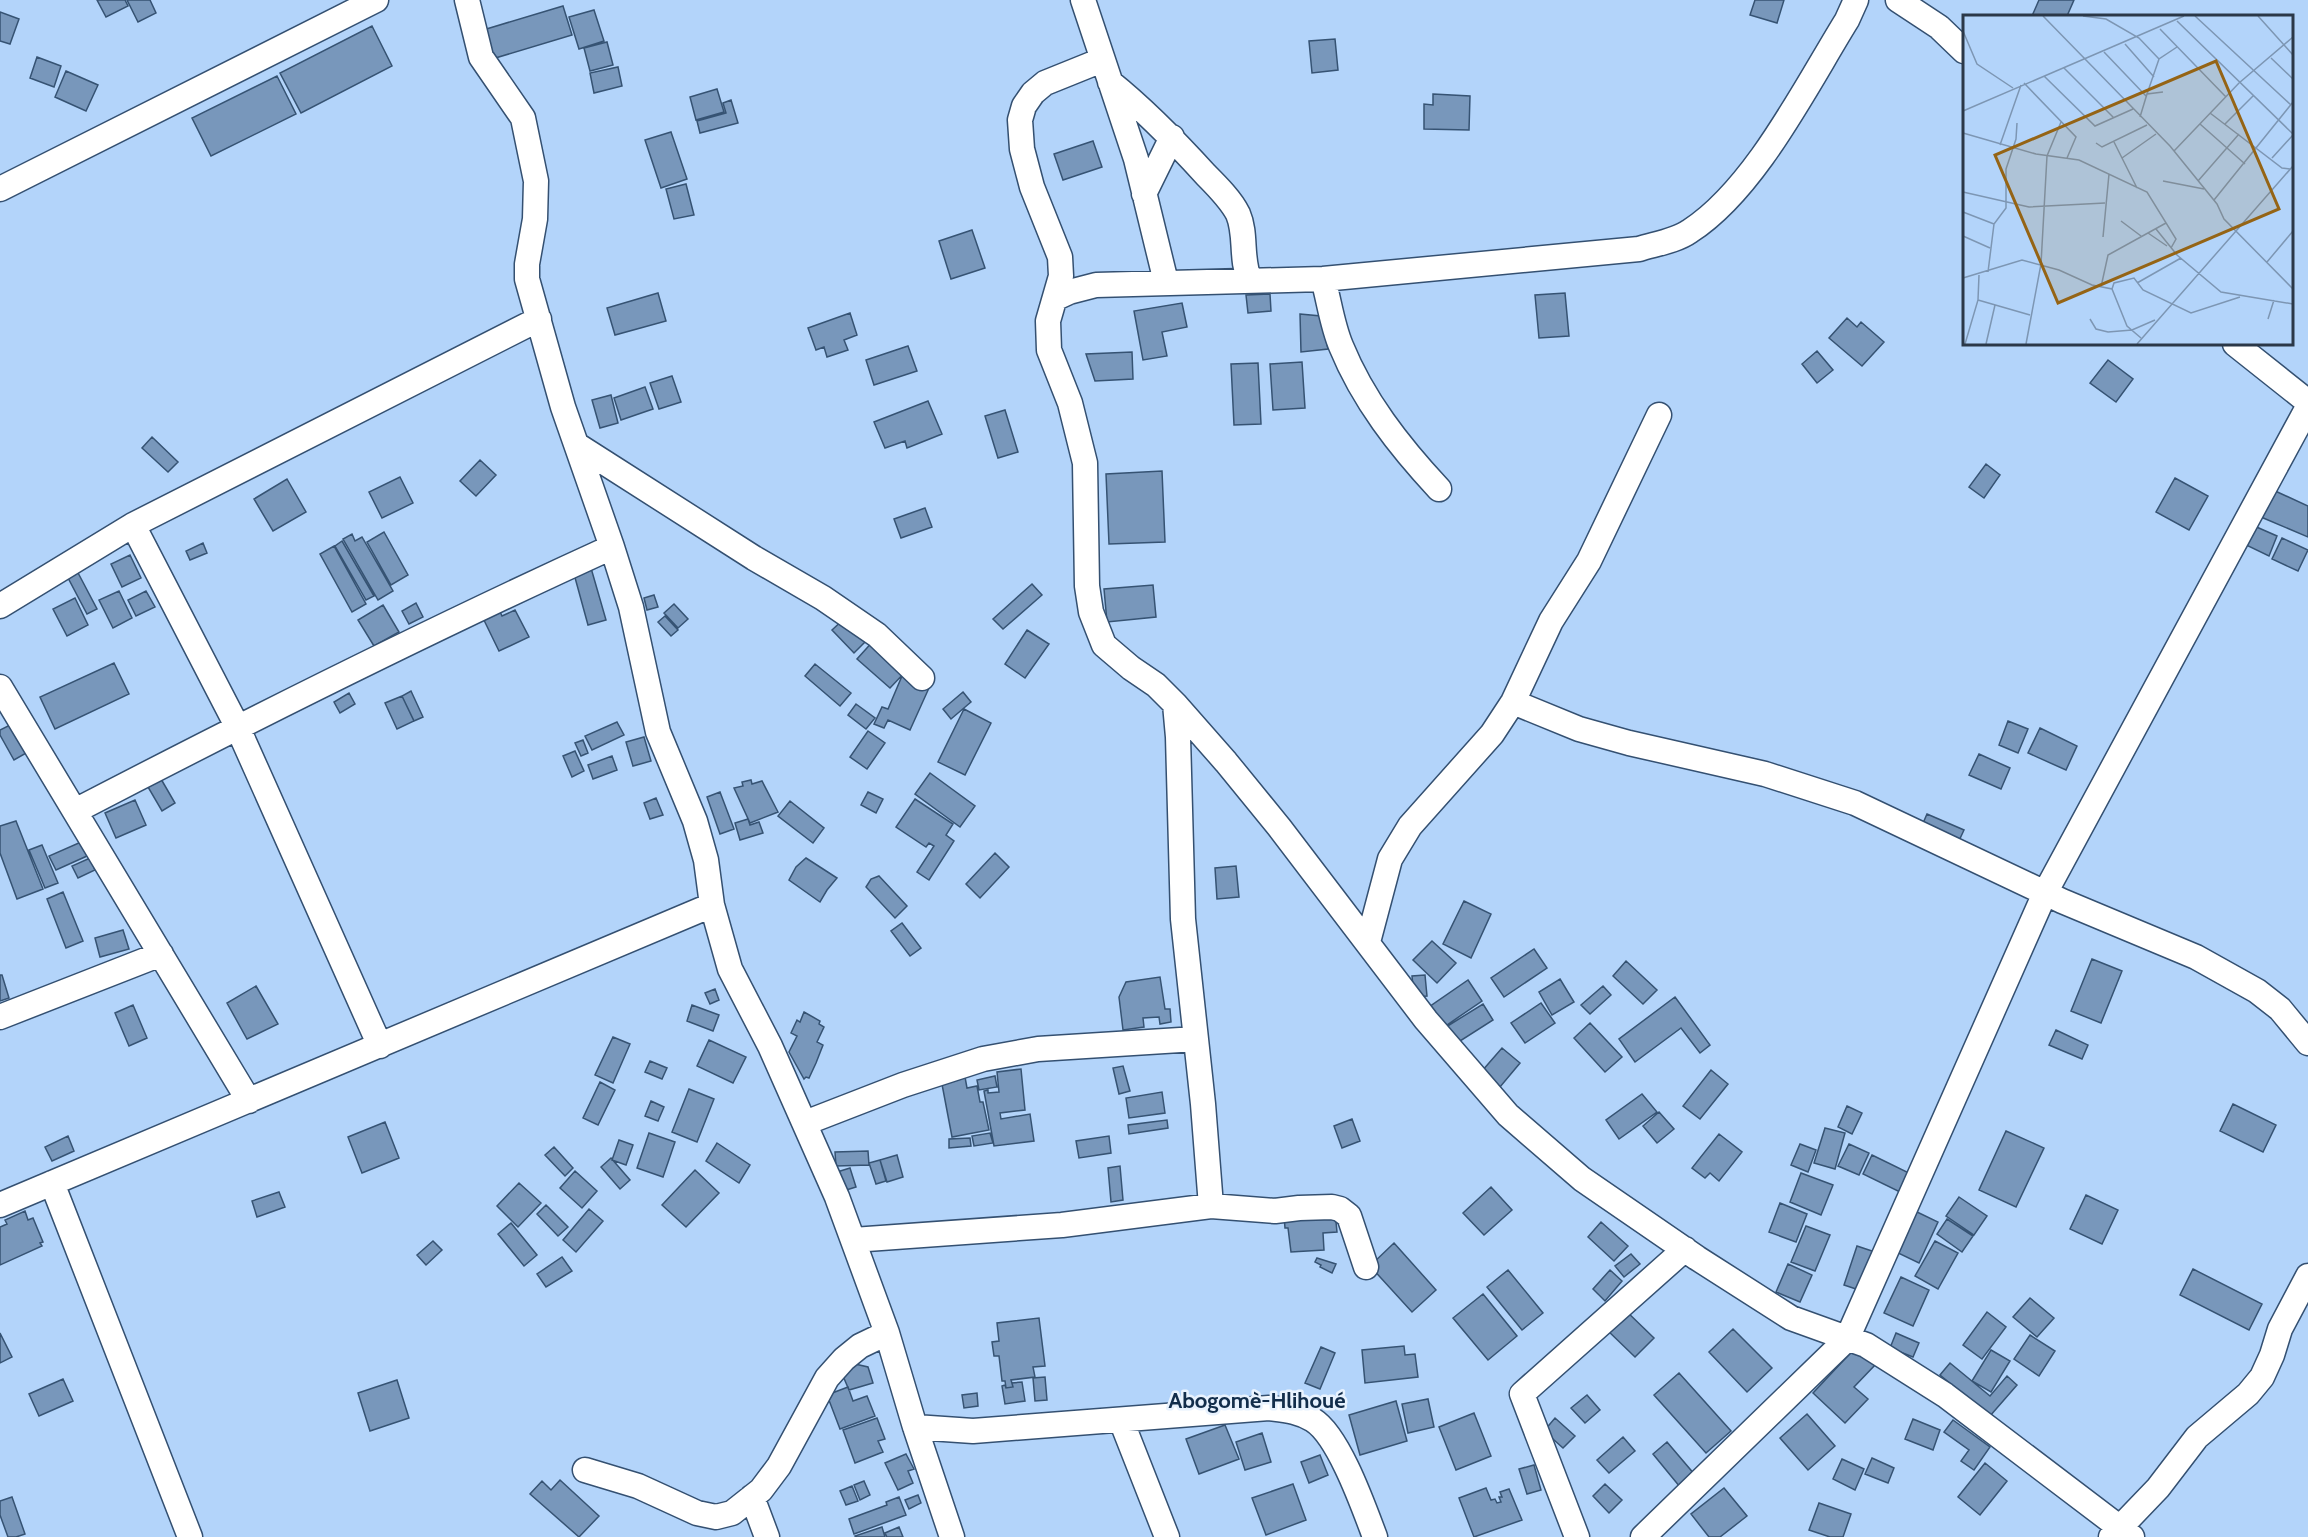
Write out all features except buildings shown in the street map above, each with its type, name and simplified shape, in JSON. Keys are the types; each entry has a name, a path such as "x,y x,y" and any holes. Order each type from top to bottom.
{"street":[{"path":"0,189 376,0"},
{"path":"467,0 481,57 523,118 536,181 535,219 527,264 527,279 563,407 631,607 658,732 695,821 706,860 712,905 730,969 770,1046 837,1197 887,1333 915,1427 952,1537"},
{"path":"1083,0 1136,159 1166,282"},
{"path":"1056,298 1096,285 1323,279 1639,249 1688,233 1717,211 1762,158 1847,20 1856,0"},
{"path":"1898,0 1939,27 1963,49"},
{"path":"1106,71 1172,137 1237,213 1242,230 1245,269 1250,281"},
{"path":"1106,71 1045,83 1033,93 1024,106 1020,120 1022,149 1032,187 1060,257 1061,276 1048,321 1049,350 1070,403 1084,463 1085,563 1090,612 1104,645 1175,704 1279,827 1426,1020 1508,1115 1582,1179 1791,1318 1866,1345 1945,1395 2121,1534 2197,1437 2248,1394 2262,1377 2280,1329 2308,1276"},
{"path":"1144,194 1172,137"},
{"path":"1323,279 1340,344 1366,396 1403,450 1438,489"},
{"path":"0,606 133,525 539,319"},
{"path":"2236,345 2308,402"},
{"path":"1643,1537 1847,1339 2045,893 2308,407"},
{"path":"1368,942 1390,859 1410,826 1492,734 1513,702 1551,621 1589,561 1659,415"},
{"path":"577,445 754,558 823,597 877,635 922,678"},
{"path":"133,525 237,726 380,1046"},
{"path":"75,811 237,726 517,590 612,547"},
{"path":"0,687 249,1101"},
{"path":"1513,702 1579,729 1629,743 1765,774 1856,803 2045,893 2196,957 2257,991 2280,1009 2308,1043"},
{"path":"1175,704 1183,919 1210,1206"},
{"path":"0,1205 712,905"},
{"path":"0,1017 161,954"},
{"path":"805,1123 903,1085 983,1059 1038,1049 1196,1039"},
{"path":"52,1183 190,1537"},
{"path":"853,1240 1062,1225 1210,1206 1275,1211 1332,1207 1341,1209 1349,1216 1366,1267"},
{"path":"1577,1537 1522,1394 1685,1249"},
{"path":"708,1537 732,1513 761,1490 779,1466 827,1378 844,1359 860,1346 887,1333"},
{"path":"915,1427 973,1431 1269,1408 1296,1412 1314,1421 1329,1434 1359,1495 1375,1537"},
{"path":"1120,1420 1167,1537"},
{"path":"585,1470 647,1489 697,1513 716,1517 732,1513"},
{"path":"752,1497 766,1537"}],"district":[{"name":"Abogomè-Hlihoué","path":"1257,1400"}]}
